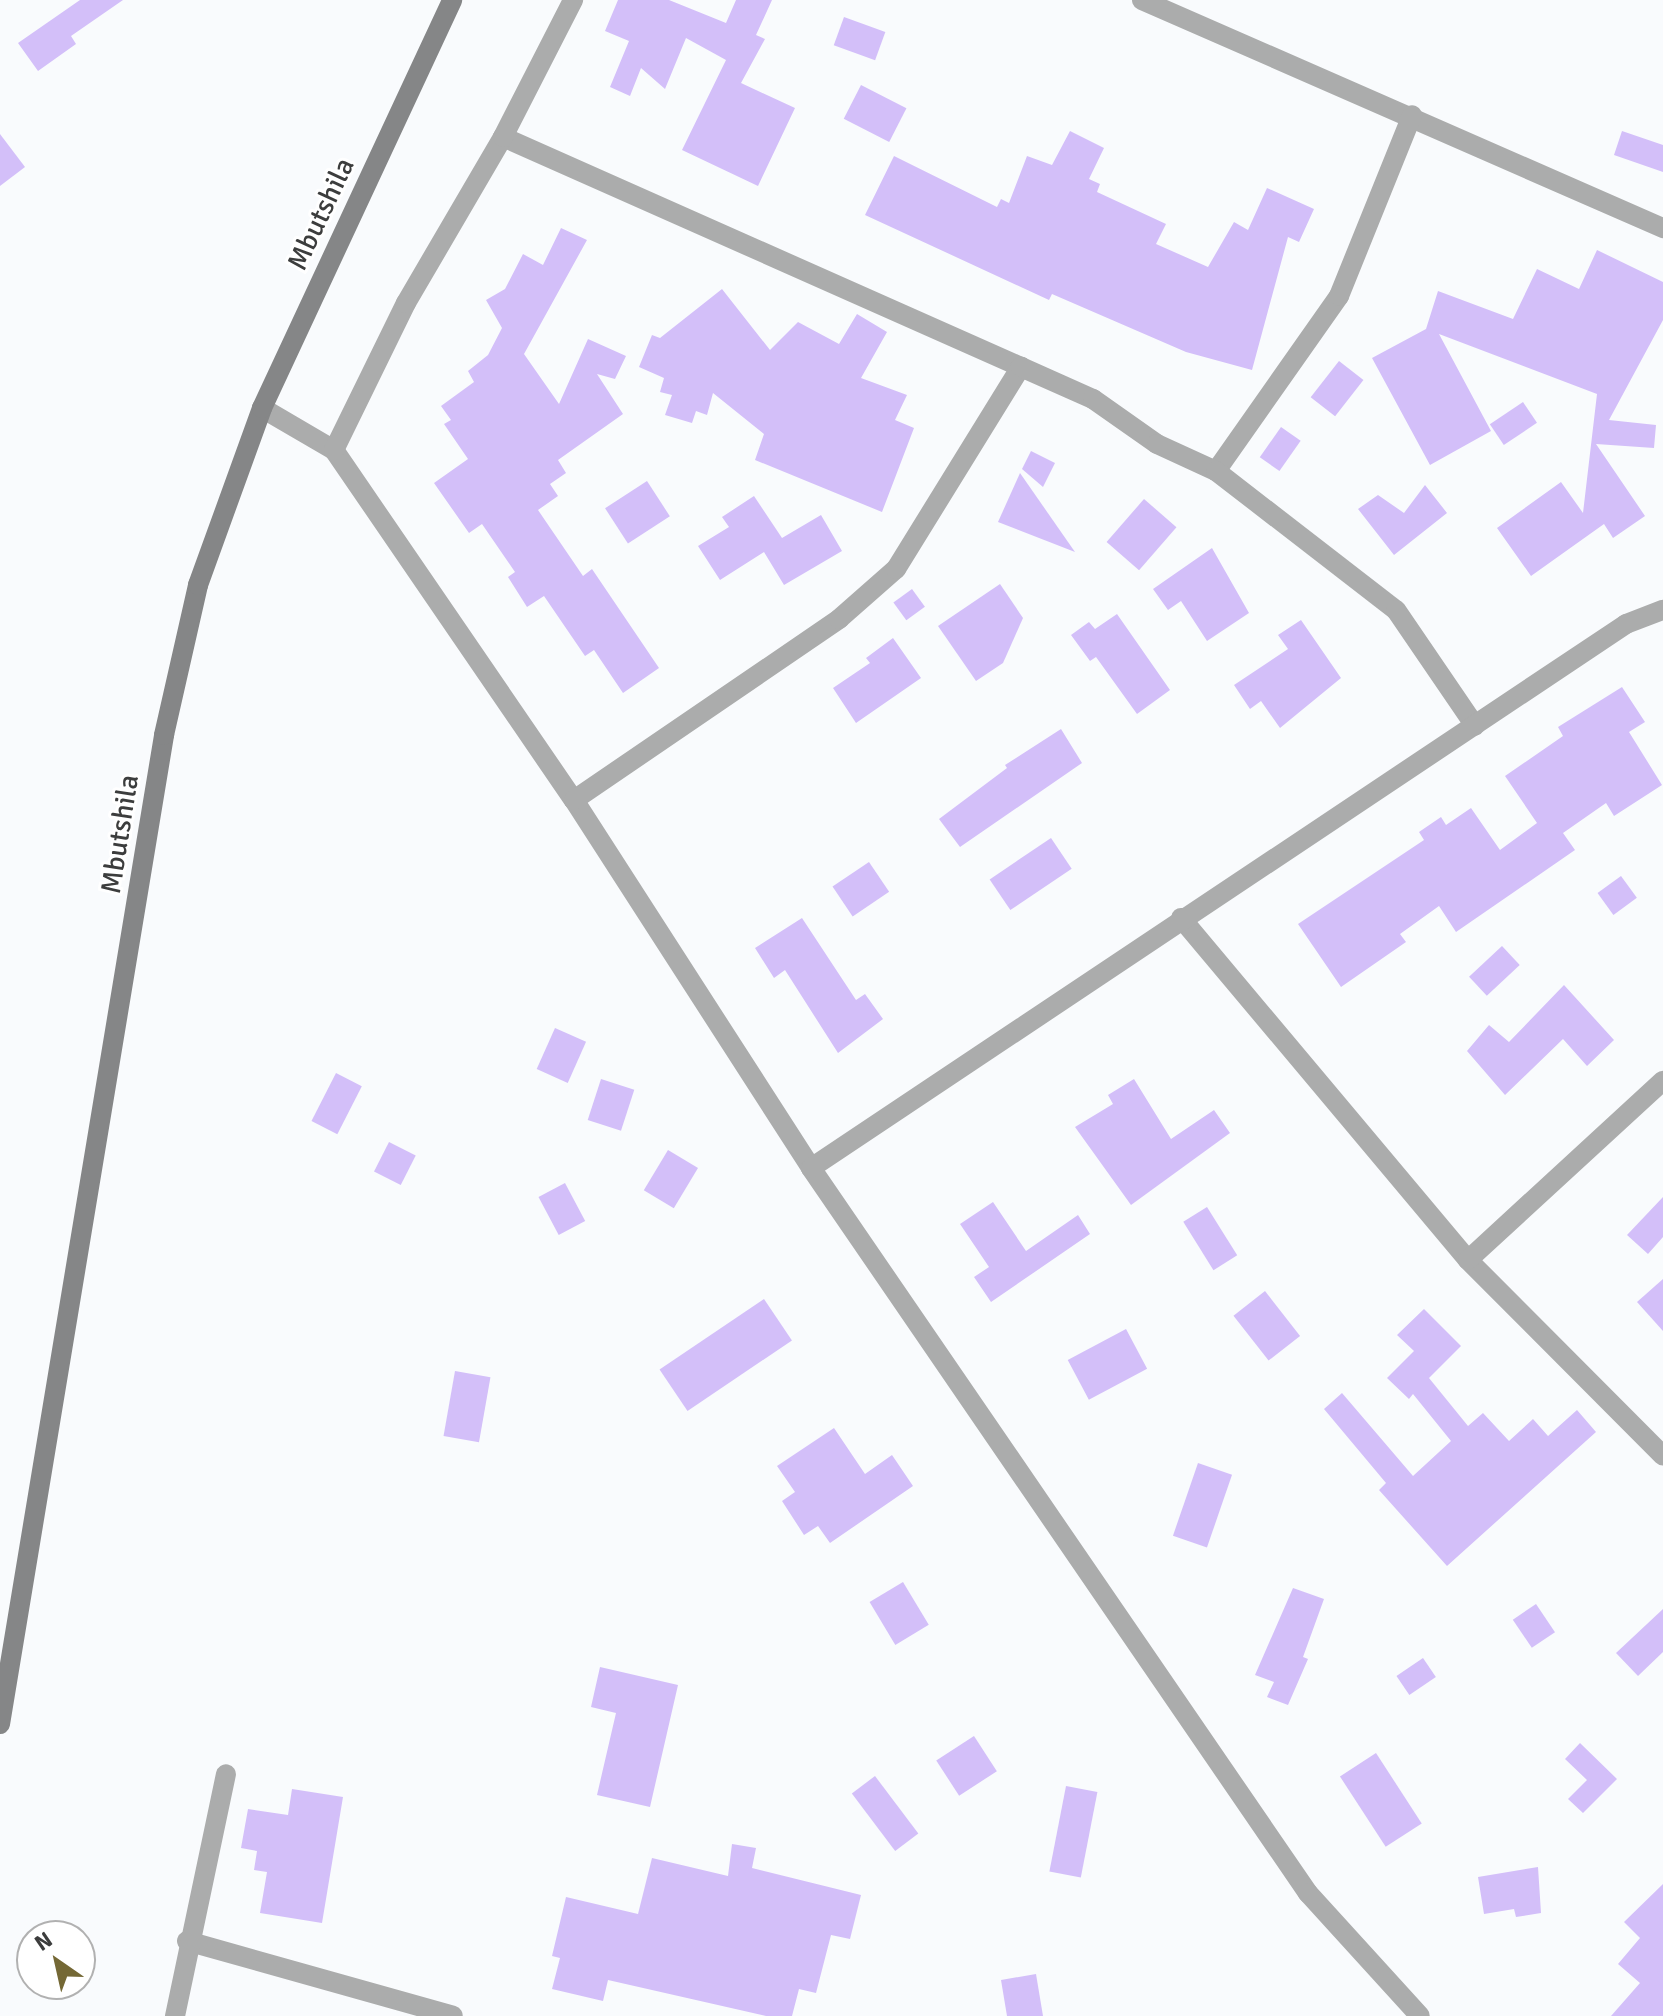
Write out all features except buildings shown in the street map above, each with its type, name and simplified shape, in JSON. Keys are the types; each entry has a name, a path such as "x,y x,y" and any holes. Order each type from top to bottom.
{"street":[{"name":"Mbutshila","path":"0,1724 7,1638 164,735 198,585 262,408 452,0"},
{"path":"334,450 406,303 503,137 573,0"},
{"path":"1142,0 1412,115 1663,228"},
{"path":"1216,471 1339,296 1412,115"},
{"path":"503,137 1093,399 1157,444 1216,471 1396,610 1475,726"},
{"path":"574,800 839,619 896,569 1021,367"},
{"path":"262,408 334,450 574,800 811,1168 1308,1893 1420,2016"},
{"path":"811,1168 1181,918 1626,624 1663,610"},
{"path":"1181,918 1468,1260 1663,1456"},
{"path":"1468,1260 1663,1081"},
{"path":"175,2016 187,1941 226,1774"},
{"path":"187,1941 453,2016"}]}
